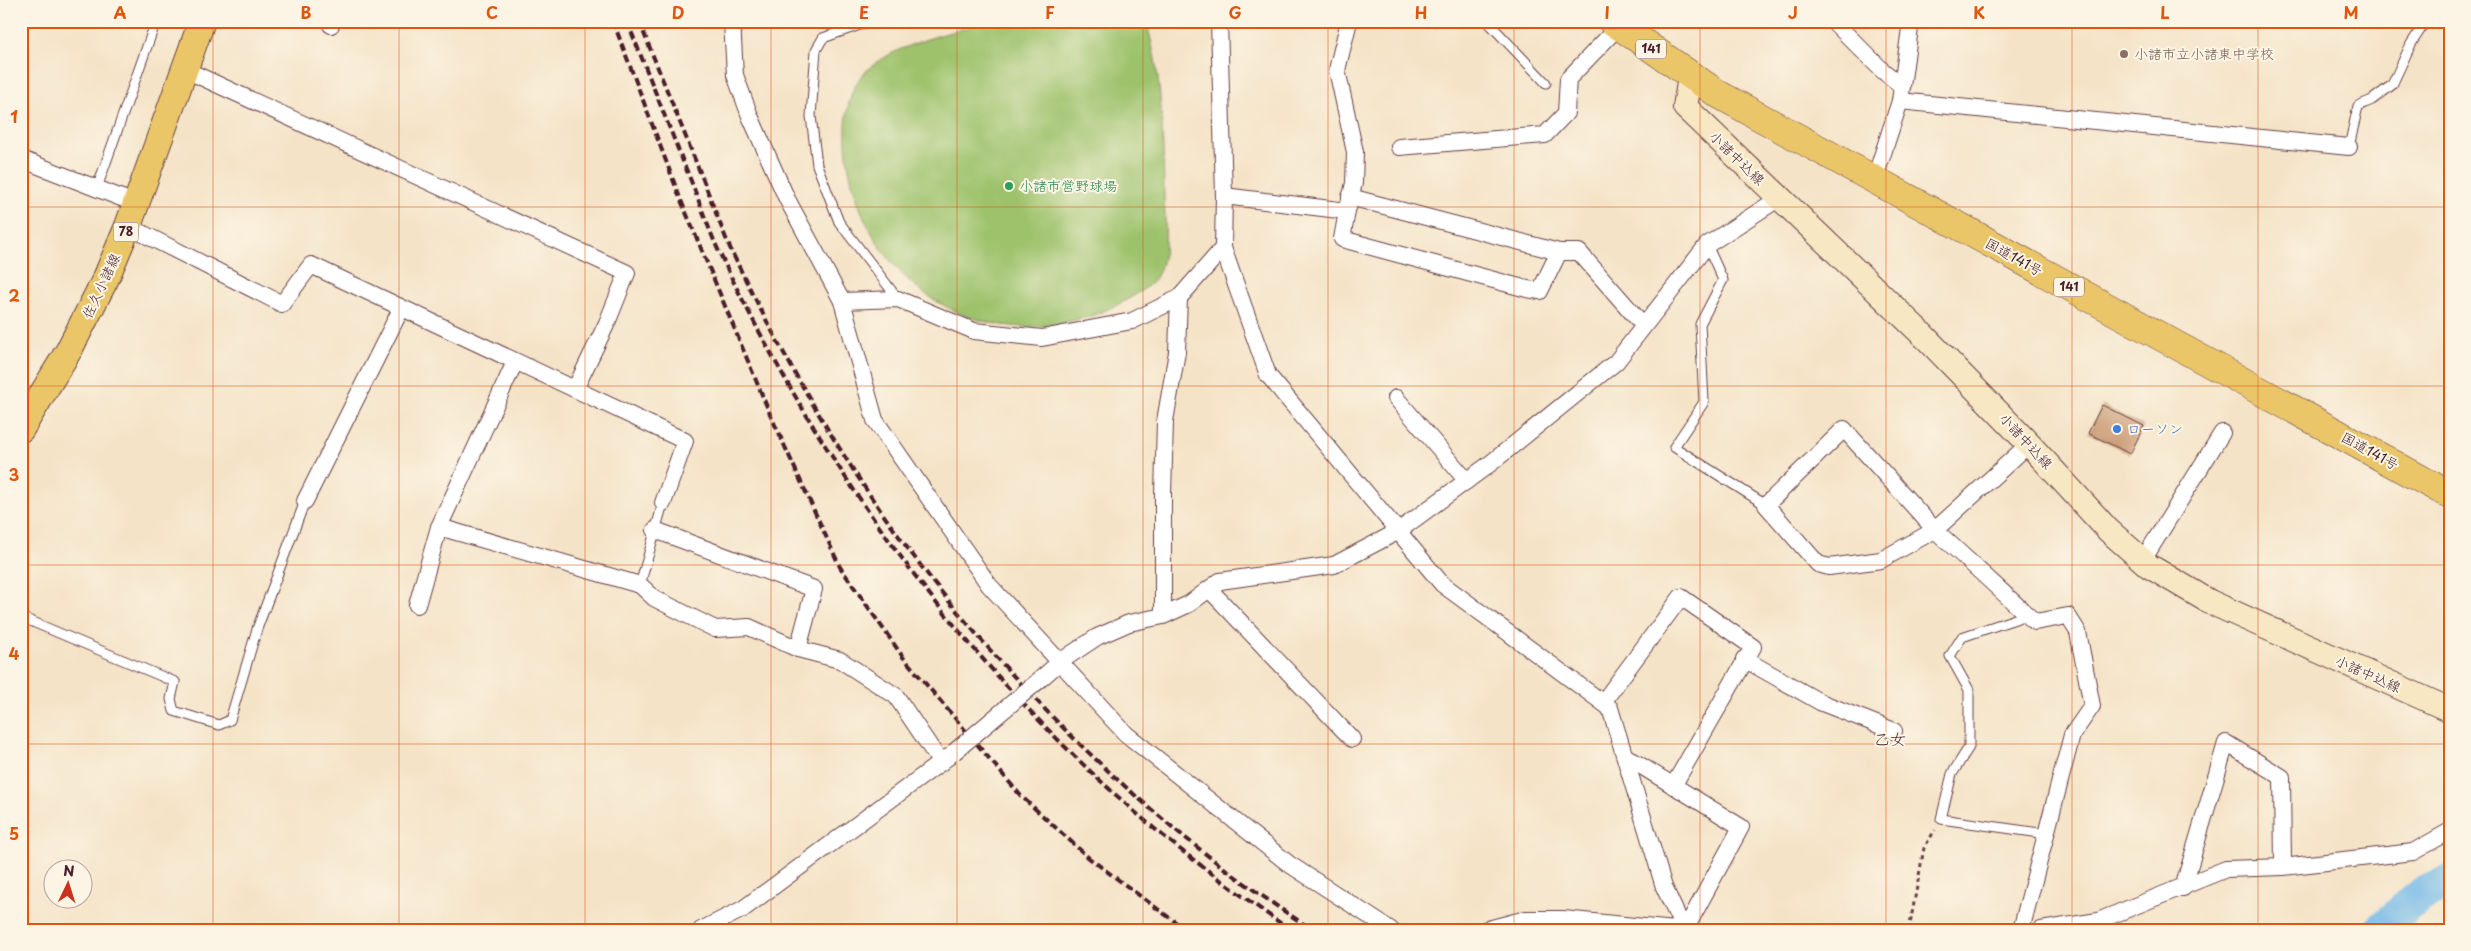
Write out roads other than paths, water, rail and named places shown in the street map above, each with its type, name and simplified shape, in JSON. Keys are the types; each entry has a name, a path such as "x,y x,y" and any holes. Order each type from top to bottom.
{"highway":[{"name":"国道141号","path":"1615,24 1690,77 1874,181 2450,495"}],"main road":[{"name":"佐久小諸線","path":"21,429 90,312 132,215 186,70 202,21"},
{"name":"小諸中込線","path":"1690,77 1685,107 1778,198 1925,336 2030,444 2108,530 2143,560 2210,602 2450,710"}],"street":[{"path":"732,21 735,75 750,116 787,199 842,302 875,420 989,585 1061,661 1126,734 1288,864 1391,930"},
{"path":"1218,21 1224,196 1223,248 1268,375 1442,584 1610,708 1664,887 1684,930"},
{"path":"1349,21 1337,70 1354,152 1354,183 1342,239 1540,291 1559,252"},
{"path":"1834,21 1883,71 1901,93 2349,147"},
{"path":"1874,181 1901,93 1911,21"},
{"path":"1399,148 1545,135 1566,113 1568,79 1615,24"},
{"path":"186,70 627,273 607,323 575,389"},
{"path":"21,158 96,188 132,215 282,304 310,266 685,441 663,503"},
{"path":"1224,196 1349,204 1559,252 1579,252 1643,325"},
{"path":"701,930 744,909 954,752 1061,661 1097,638 1128,623 1164,616 1189,604 1220,581 1334,565 1397,532 1467,480 1616,362 1707,245 1778,198"},
{"path":"842,302 898,299 974,331 1042,338 1132,321 1179,298 1223,248"},
{"path":"1164,616 1163,495 1165,421 1177,352 1179,298"},
{"path":"305,501 401,309"},
{"path":"416,605 439,528 515,362"},
{"path":"1396,398 1467,480"},
{"path":"2021,930 2072,735 2092,706 2078,632 2068,616 2035,622 1936,530 1844,429 1766,505 1818,564 1829,567 1881,560 1936,530 2030,444"},
{"path":"2143,560 2222,433"},
{"path":"439,528 640,586 654,598 714,628 748,627 798,649 840,660 896,696 941,762"},
{"path":"655,530 814,589 798,649"},
{"path":"1209,589 1352,739"},
{"path":"1603,702 1681,597 1753,647 1744,659 1673,786"},
{"path":"1744,659 1820,702 1894,731"},
{"path":"2183,888 2226,743 2282,777 2283,867"},
{"path":"1625,756 1741,827 1684,930"},
{"path":"2041,930 2098,921 2226,869 2283,867 2413,852 2450,831"},
{"path":"1484,930 1526,919 1554,919 1675,930"}],"lane":[{"path":"96,188 156,21"},
{"path":"871,21 823,38 816,50 811,116 817,165 839,222 898,299"},
{"path":"1487,21 1546,83"},
{"path":"2349,147 2358,106 2372,100 2392,84 2410,44 2426,21"},
{"path":"1707,245 1723,280 1700,324 1704,402 1674,447 1766,505"},
{"path":"21,617 175,682 171,699 174,711 219,725 230,720 257,628 305,501"},
{"path":"640,586 663,503"},
{"path":"2027,615 1962,637 1950,656 1969,690 1969,747 1952,774 1942,819 2046,834"}],"waterway":[{"path":"2381,930 2419,896 2450,881"}],"railway":[{"path":"613,21 680,198 770,414 840,567 903,657 1021,796 1089,858 1186,930"},
{"path":"627,21 717,246 760,333 802,407 847,480 896,550 948,618 1004,683 1063,745 1126,804 1165,837 1290,930"},
{"path":"639,21 724,234 750,289 812,403 835,441 906,546 994,655 1093,756 1145,804 1199,849 1313,930"}],"place":[{"name":"小諸市立小諸東中学校","path":"2124,54"},
{"name":"小諸市営野球場","path":"1009,186"},
{"name":"ローソン","path":"2117,429"}],"district":[{"name":"乙女","path":"1890,739"}]}
